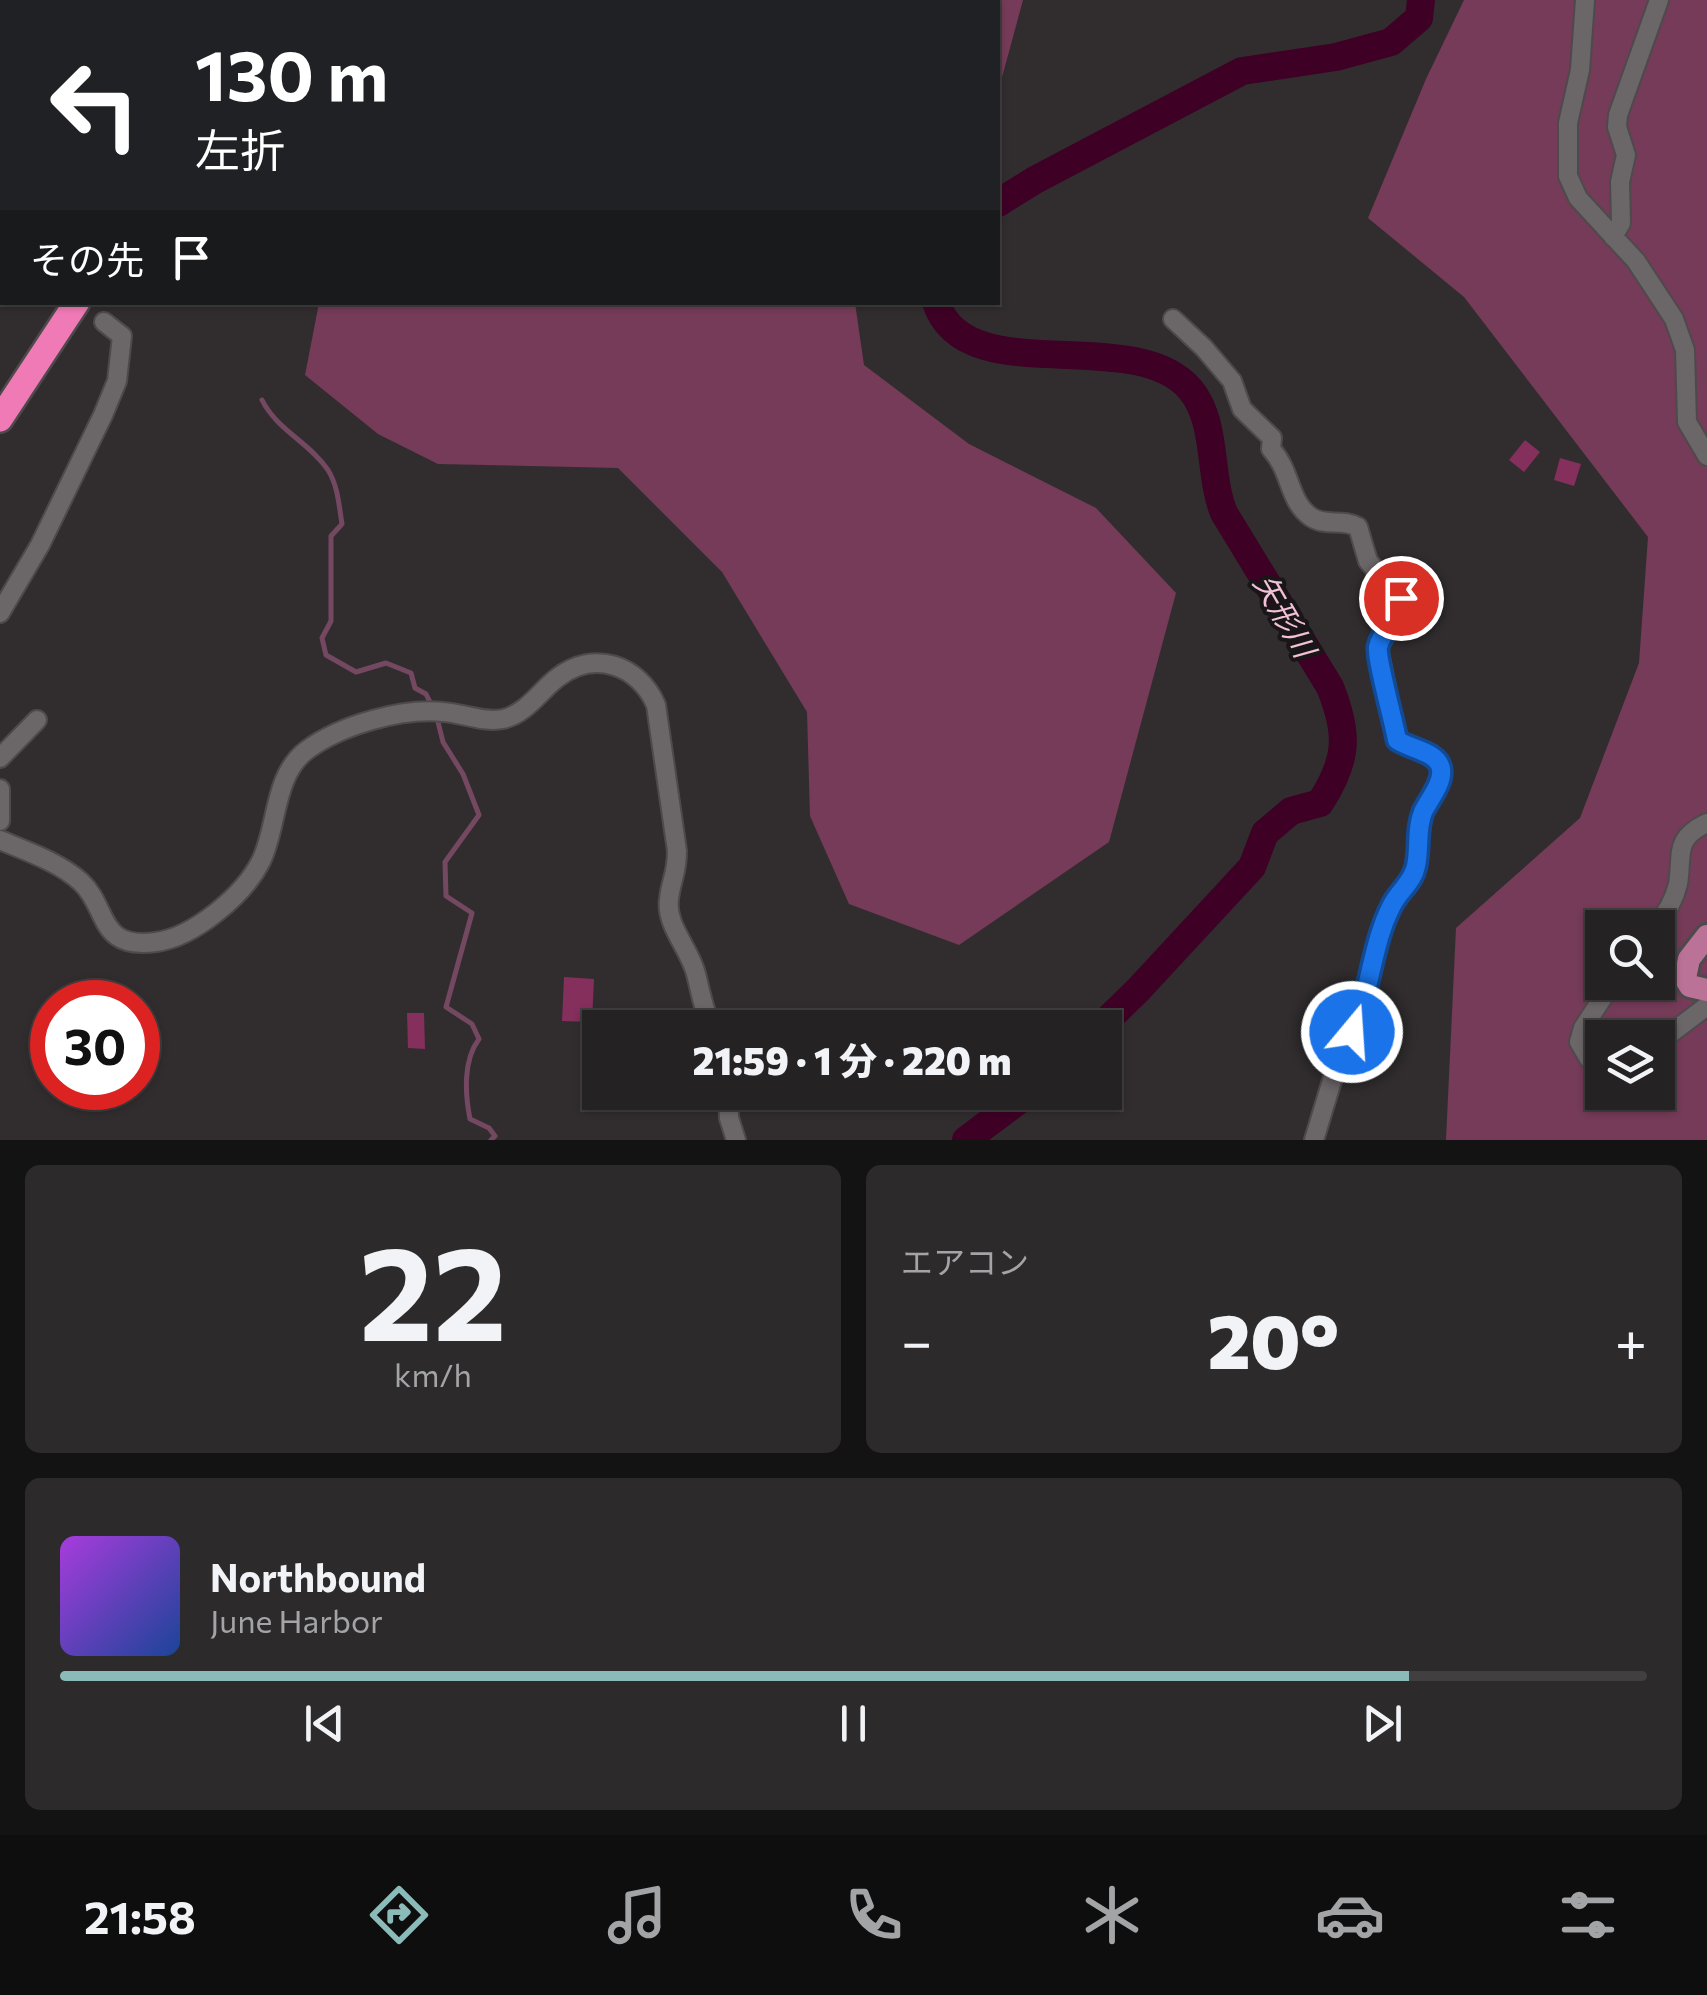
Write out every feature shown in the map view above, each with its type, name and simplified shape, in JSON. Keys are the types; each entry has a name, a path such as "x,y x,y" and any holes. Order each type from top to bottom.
{"highway":[{"path":"0,398 60,305"},
{"path":"0,419 75,305"}],"main road":[{"path":"1707,936 1689,958 1685,978 1690,986 1707,990"}],"street":[{"path":"1585,0 1580,70 1568,123 1568,176 1578,198 1636,260 1674,319 1685,350 1688,422 1707,456"},
{"path":"1613,237 1621,222 1620,182 1626,156 1617,127 1618,115 1658,0"},
{"path":"1173,319 1214,359 1232,381 1242,410 1272,438 1271,449 1284,464 1291,492 1301,506 1322,522 1345,522 1358,527 1368,561 1401,598 1402,608 1378,648 1397,740 1436,759 1441,767 1418,831 1417,863 1412,878 1392,904 1381,933 1363,1009 1340,1054 1314,1140"},
{"path":"0,613 66,494 117,381 122,336 104,322"},
{"path":"0,840 81,882 104,924 117,936 134,942 167,940 205,922 250,878 261,861 292,766 306,750 361,724 419,710 503,719 518,712 560,674 595,664 618,665 628,669 650,692 656,705 677,852 678,873 668,899 672,922 696,974 704,1010"},
{"path":"0,758 38,720"},
{"path":"0,789 0,820"},
{"path":"1667,910 1679,880 1681,846 1695,829 1707,823"},
{"path":"1675,1030 1707,1006"},
{"path":"1585,1024 1579,1042 1585,1051"},
{"path":"729,1110 736,1140"}],"shaded area":[{"path":"1000,0 1023,0 1000,85"},
{"path":"1464,0 1707,0 1707,1140 1446,1140 1456,928 1580,818 1639,663 1648,537 1464,297 1368,218"},
{"path":"319,305 855,305 864,365 969,444 1096,508 1176,593 1109,842 959,945 849,904 810,816 807,712 722,572 618,468 438,464 378,434 305,375"}],"building":[{"path":"1525,440 1540,452 1524,472 1509,460"},
{"path":"1560,458 1581,464 1574,486 1554,480"},
{"path":"564,977 594,979 593,1010 582,1010 582,1022 562,1021"},
{"path":"407,1013 424,1013 425,1049 408,1048"}],"waterway":[{"name":"矢形川","path":"1000,202 1242,71 1336,57 1391,42 1419,18 1421,0"},
{"name":"矢形川","path":"938,305 953,329 980,344 1014,352 1131,360 1164,370 1190,389 1205,417 1224,513 1330,687 1340,719 1340,760 1320,803 1291,811 1265,833 1252,867 1117,1010"},
{"path":"262,400 276,420 321,460 336,489 342,524 331,536 331,621 322,638 326,655 356,672 386,663 411,673 415,688 426,694 433,708"},
{"path":"437,718 443,742 463,774 479,815 445,862 446,896 472,913 446,1007 472,1024 479,1039 468,1067 467,1099 470,1119 489,1128 495,1136 491,1140"},
{"name":"矢形川","path":"966,1140 1006,1110"}],"route":[{"path":"1352,1032 1363,1009 1367,980 1392,904 1412,878 1417,863 1418,831 1441,767 1436,759 1397,740 1378,648 1402,608 1401,598"}]}
